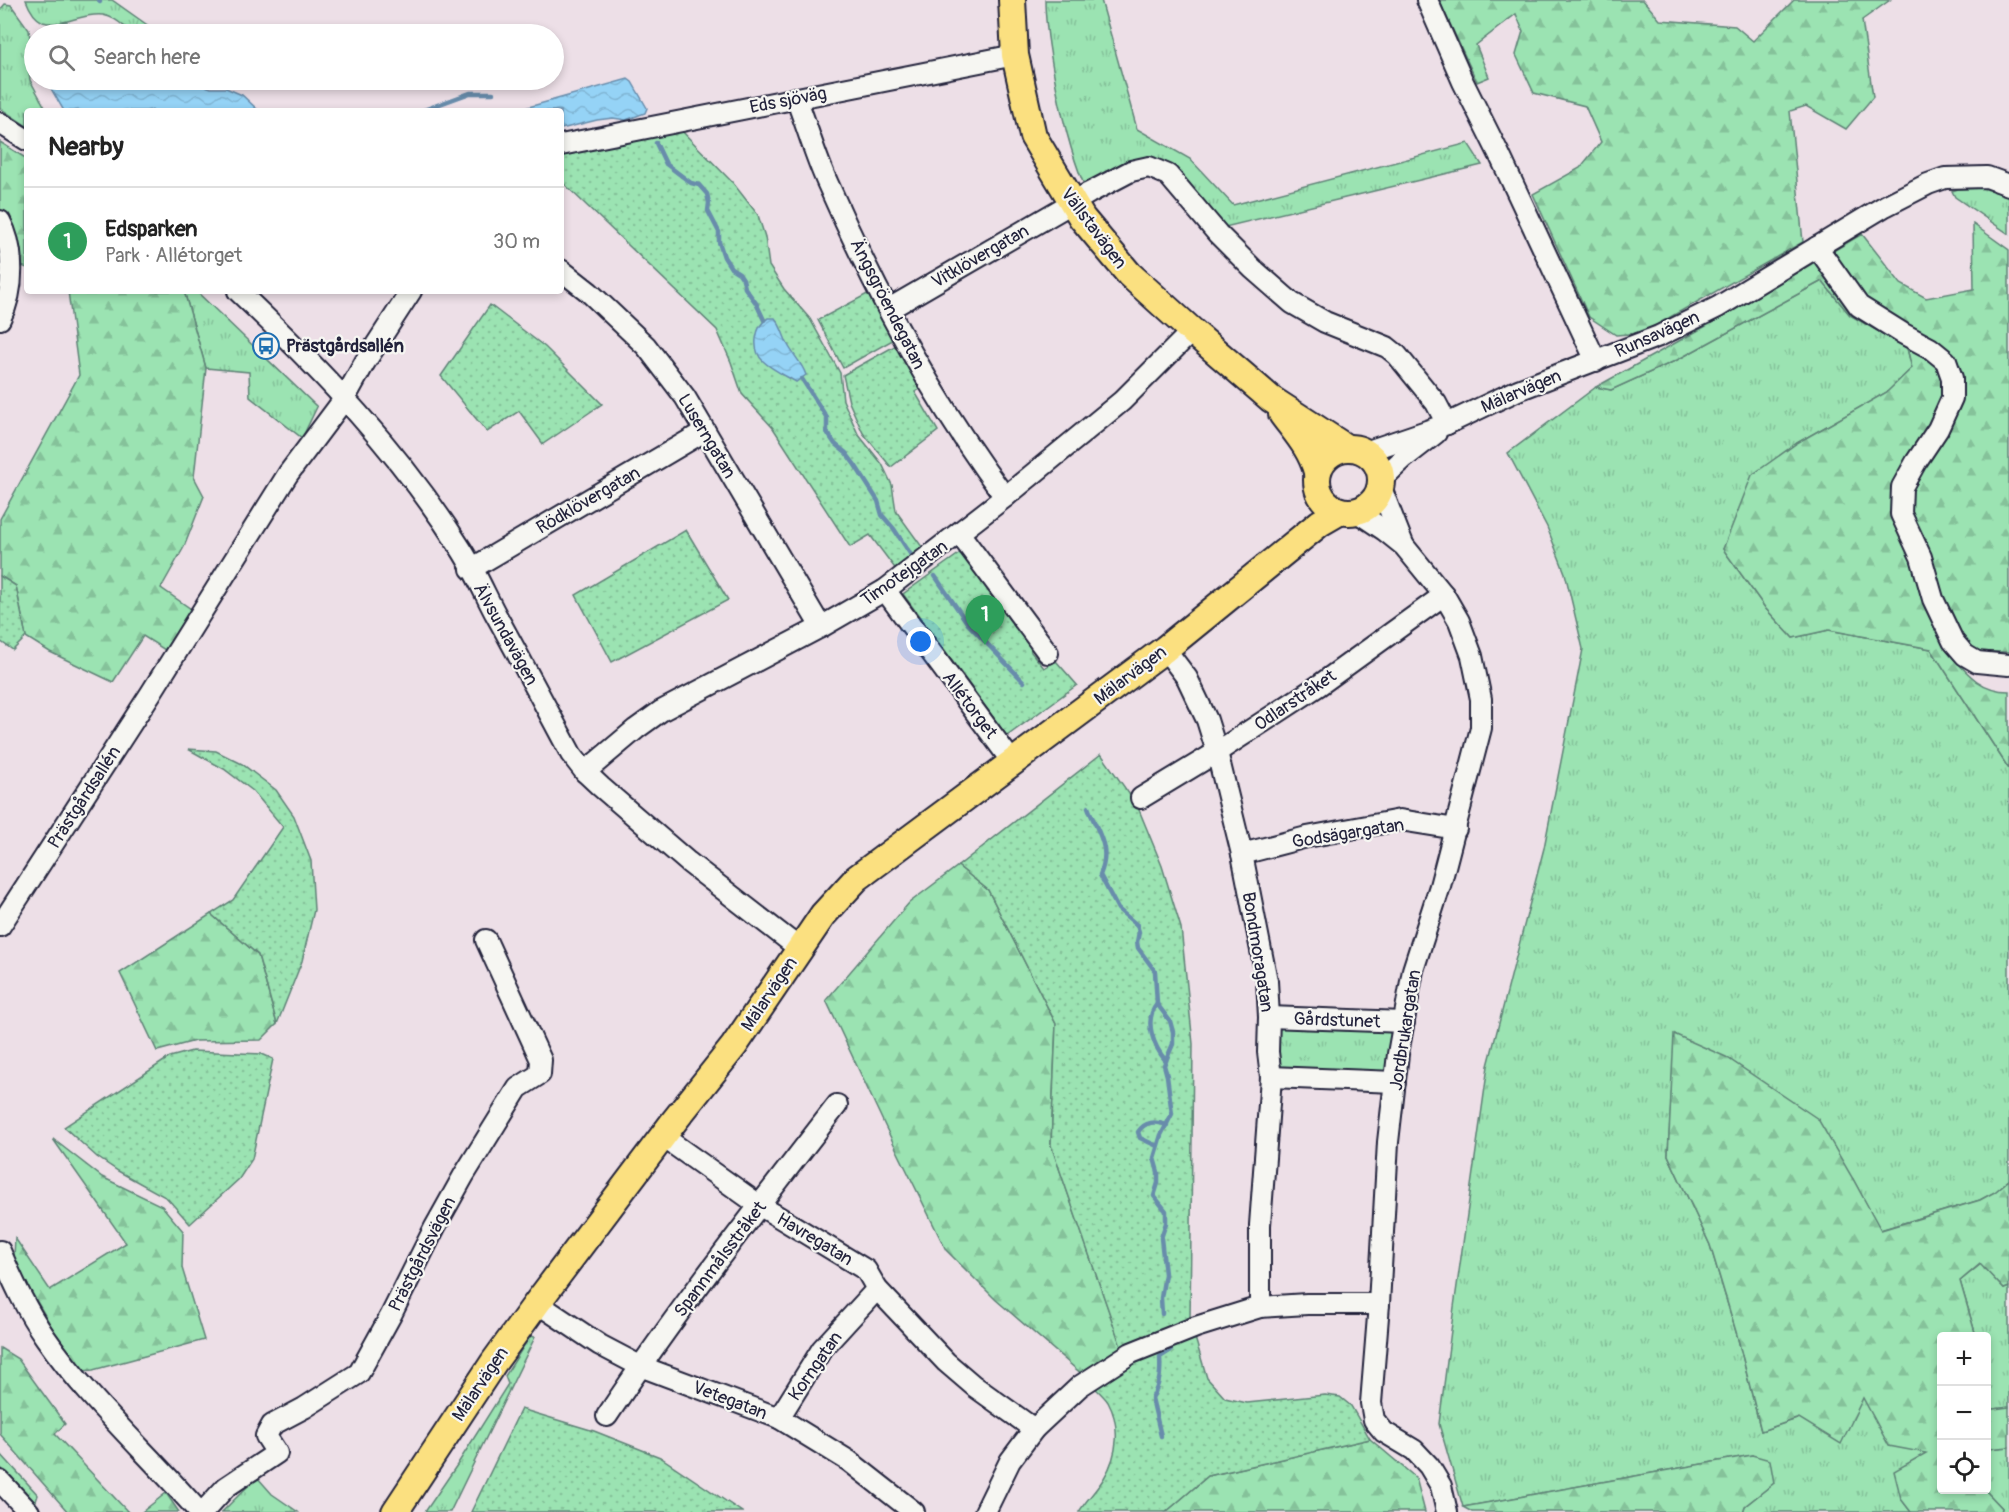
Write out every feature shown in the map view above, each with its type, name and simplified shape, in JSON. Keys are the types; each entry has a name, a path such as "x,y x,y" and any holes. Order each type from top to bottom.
{"main road":[{"name":"Vällstavägen","path":"1012,0 1016,55 1033,136 1072,203 1129,274 1192,331 1271,399 1355,450"},
{"name":"Vällstavägen","path":"1271,399 1307,447 1313,458 1317,481"},
{"path":"1334,450 1355,450 1376,464 1381,483 1371,505 1348,512 1325,502 1317,481 1325,458 1334,450"},
{"name":"Mälarvägen","path":"1250,580 1307,510 1317,481"},
{"name":"Mälarvägen","path":"395,1512 494,1362 662,1136 734,1046 823,915 857,878 1165,649 1320,523 1348,512"}],"street":[{"name":"Runsavägen","path":"1426,0 1462,82 1499,154 1596,361 1659,336 1718,307 1884,206 1928,184 1946,178 1988,177 2009,186"},
{"name":"Eds sjöväg","path":"564,144 1016,55"},
{"name":"Ängsgröendegatan","path":"796,98 827,182 889,309 948,416 1005,497"},
{"path":"0,123 24,138"},
{"name":"Vitklövergatan","path":"889,309 1072,203 1131,171 1149,167 1168,175 1218,234 1292,303 1325,322 1387,347 1397,355 1436,403 1447,424"},
{"path":"0,221 7,235 12,259 9,292 0,319"},
{"path":"1817,248 1859,306 1930,348 1946,361 1952,378 1952,398 1938,429 1902,487 1901,514 1921,557 1933,599 1953,641 1965,655 1977,662 2009,664"},
{"name":"Luserngatan","path":"564,272 589,292 646,346 685,397 821,627"},
{"name":"Älvsundavägen","path":"241,294 288,338 368,423 422,493 462,551 572,754 585,772 688,862 800,950"},
{"path":"345,398 365,362 409,294"},
{"name":"Timotejgatan","path":"585,772 661,711 821,627 885,590 1005,497 1122,401 1192,331"},
{"name":"Mälarvägen","path":"1355,450 1447,424 1518,390 1596,361"},
{"name":"Prästgårdsallén","path":"0,926 151,693 288,474 345,398"},
{"name":"Mälarvägen","path":"1381,483 1404,458 1447,424"},
{"name":"Rödklövergatan","path":"471,569 705,431"},
{"name":"Jordbrukargatan","path":"1381,483 1404,546"},
{"name":"Jordbrukargatan","path":"1348,512 1384,530 1404,546 1444,595 1459,621 1472,656 1481,699 1481,728 1456,829 1413,970 1398,1054 1387,1154 1371,1403 1374,1420 1384,1432 1414,1450 1429,1466 1441,1486 1447,1512"},
{"path":"959,533 1048,653"},
{"name":"Allétorget","path":"885,590 1013,763"},
{"name":"Odlarstråket","path":"1141,798 1318,686 1444,595"},
{"name":"Bondmoragatan","path":"1165,649 1187,678 1207,720 1242,854 1264,963 1271,1077 1260,1225 1260,1307"},
{"name":"Godsägargatan","path":"1242,854 1307,837 1400,820 1456,829"},
{"name":"Prästgårdsvägen","path":"0,1251 23,1302 65,1364 138,1447 201,1512 226,1487 277,1453 266,1436 272,1425 304,1408 358,1373 464,1175 518,1088 540,1074 541,1060 486,940"},
{"name":"Gårdstunet","path":"1269,1017 1404,1022"},
{"path":"1271,1077 1395,1082"},
{"name":"Spannmålsstråket","path":"607,1416 640,1366 837,1106"},
{"name":"Havregatan","path":"662,1136 759,1206 866,1270 877,1289 946,1362 974,1386 1034,1429"},
{"name":"Korngatan","path":"778,1418 822,1349 877,1289"},
{"name":"Vetegatan","path":"537,1303 600,1345 640,1366 778,1418 849,1461 914,1512"},
{"path":"985,1512 1010,1461 1034,1429 1080,1386 1131,1353 1196,1327 1260,1307 1307,1304 1379,1304"},
{"path":"0,1481 28,1512"}],"green space":[{"path":"26,0 112,0 146,24 120,24 103,15 50,23 40,20 30,9"},
{"path":"1045,0 1101,0 1137,129 1190,159 1233,205 1468,143 1482,165 1225,227 1169,167 1084,185 1069,143 1059,99 1048,35"},
{"path":"1439,0 1643,0 1660,20 1735,26 1753,41 1794,0 1890,0 1862,20 1873,97 1846,129 1806,106 1790,111 1803,242 1642,333 1616,335 1589,317 1533,194 1580,168 1601,142 1585,106 1534,93 1516,55 1523,31 1516,14 1476,45 1489,77 1477,82"},
{"path":"5,4 11,5 25,24 24,90 35,90 45,108 24,108 24,124 0,108 0,10"},
{"path":"674,123 733,183 758,215 765,237 769,266 784,289 810,319 840,373 843,400 858,434 882,464 892,485 896,511 925,551 897,571 870,535 850,547 773,428 742,394 717,330 564,184 564,155"},
{"path":"0,142 24,157 24,267 19,265 3,212 0,209"},
{"path":"1983,188 2009,196 2009,234 1955,197 1952,191"},
{"path":"1973,224 2009,250 2009,652 1947,651 1981,684 1989,688 2009,691 2009,769 1931,649 1829,630 1793,638 1766,609 1723,549 1752,475 1797,443 1887,392 1912,368 1907,348 1850,315 1822,281 1677,360 1611,390 1596,387 1724,316 1862,234 1901,284 1926,298 1974,289"},
{"path":"1822,281 1850,315 1907,348 1912,368 1887,392 1797,443 1723,549 1766,609 1793,638 1829,630 1931,649 2009,769 2009,1180 1995,1192 1980,1200 1880,1230 1853,1179 1675,1034 1668,1155 1710,1245 1737,1335 1761,1431 1863,1397 1927,1452 1901,1499 1911,1512 1743,1512 1745,1506 1774,1483 1752,1455 1463,1507 1439,1424 1454,1307 1488,1066 1544,848 1583,649 1565,573 1547,527 1508,453 1596,387 1611,390 1677,360"},
{"path":"873,291 898,337 843,368 818,320"},
{"path":"68,294 185,294 206,368 194,477 204,496 184,547 161,588 191,609 165,650 143,636 113,682 50,652 26,637 16,586 0,576 0,519 79,375"},
{"path":"185,294 199,294 317,407 302,438 250,397 249,372 206,368"},
{"path":"490,305 545,347 602,404 543,444 519,411 487,432 441,376"},
{"path":"900,343 925,386 915,392 938,431 891,467 863,433 849,402 843,375"},
{"path":"686,530 728,600 612,662 576,595"},
{"path":"963,551 1029,638 1031,652 1044,668 1056,661 1077,685 1007,736 903,594"},
{"path":"0,576 16,586 26,637 13,650 0,641"},
{"path":"188,749 216,751 242,764 276,790 294,816 311,861 314,910 302,961 277,1024 258,955 211,914 233,900 283,827 253,791 224,769"},
{"path":"1101,754 1137,805 1162,866 1181,928 1193,1044 1190,1321 1207,1378 1225,1398 1247,1403 1325,1395 1340,1397 1351,1406 1370,1439 1208,1476 1166,1512 1079,1512 1109,1469 1115,1450 1116,1431 1112,1411 1106,1400 1092,1385 1127,1364 1051,1145 1056,1024 988,890 958,866"},
{"path":"958,866 988,890 1056,1024 1051,1145 1124,1354 1083,1375 996,1300 946,1250 826,1000 909,903"},
{"path":"211,914 258,955 277,1024 261,1040 195,1041 157,1051 120,973"},
{"path":"1276,1021 1396,1030 1389,1073 1281,1067 1274,1059"},
{"path":"1674,1034 1726,1057 1818,1119 1881,1230 1980,1200 1995,1192 2009,1180 2009,1287 2004,1289 1980,1264 1960,1281 1975,1332 1937,1332 1937,1494 1989,1494 2002,1508 2001,1512 1911,1512 1901,1499 1894,1471 1926,1453 1889,1446 1863,1398 1841,1444 1799,1418 1761,1431 1737,1335 1710,1245 1668,1155"},
{"path":"192,1051 262,1054 273,1059 252,1159 239,1179 190,1224 167,1198 97,1157 64,1127 170,1057"},
{"path":"53,1139 102,1177 162,1206 183,1231 182,1268 204,1340 93,1370 82,1371 68,1355 25,1281 14,1257 15,1238 50,1290 126,1243"},
{"path":"1981,1264 2004,1289 2009,1287 2009,1407 1991,1409 1991,1332 1975,1332 1960,1281"},
{"path":"530,1336 535,1337 450,1512 425,1512 508,1384 505,1376"},
{"path":"0,1348 18,1359 65,1424 55,1434 128,1512 68,1512 0,1434"},
{"path":"2009,1407 2009,1447 1991,1449 1991,1409"},
{"path":"521,1409 594,1431 660,1457 742,1512 471,1512"},
{"path":"1370,1439 1416,1478 1425,1512 1166,1512 1208,1476"},
{"path":"2009,1447 2009,1512 2001,1512 2002,1508 1989,1494 1991,1494 1991,1449"},
{"path":"0,1453 38,1495 35,1504 0,1467"},
{"path":"1752,1455 1770,1460 1774,1483 1745,1506 1743,1512 1472,1512 1463,1507"},
{"path":"257,1477 272,1494 298,1512 222,1512"},
{"path":"166,1493 179,1512 142,1512"}],"water":[{"path":"628,79 647,108 645,113 626,120 613,118 597,120 564,128 564,108 525,108"},
{"path":"52,90 231,90 242,95 256,108 62,108"},
{"path":"768,318 775,318 777,321 806,375 796,382 770,367 759,356 756,338 760,326"}],"waterway":[{"path":"429,108 470,93 493,93"},
{"path":"656,143 666,164 691,183 699,185 707,194 708,211 719,232 719,242 724,257 731,268 743,279 745,288 756,303 764,320"},
{"path":"802,379 827,418 827,432 855,465 878,501 882,515 911,555"},
{"path":"935,576 968,624 1024,682"},
{"path":"1088,807 1104,848 1100,875 1118,909 1137,925 1138,948 1155,971 1157,1004 1170,1021 1173,1032 1173,1044 1164,1065 1172,1114 1161,1135 1154,1158 1158,1172 1158,1183 1154,1196 1166,1211 1166,1223 1161,1238 1165,1274 1161,1298 1162,1314"},
{"path":"1157,1004 1151,1018 1152,1034 1166,1061"},
{"path":"1157,1146 1140,1138 1138,1132 1151,1123 1167,1125"},
{"path":"1161,1436 1152,1398 1159,1378 1160,1357 1171,1350"}],"place":[{"name":"Prästgårdsallén","path":"266,346"},
{"name":"Edsparken","path":"985,645"}]}
